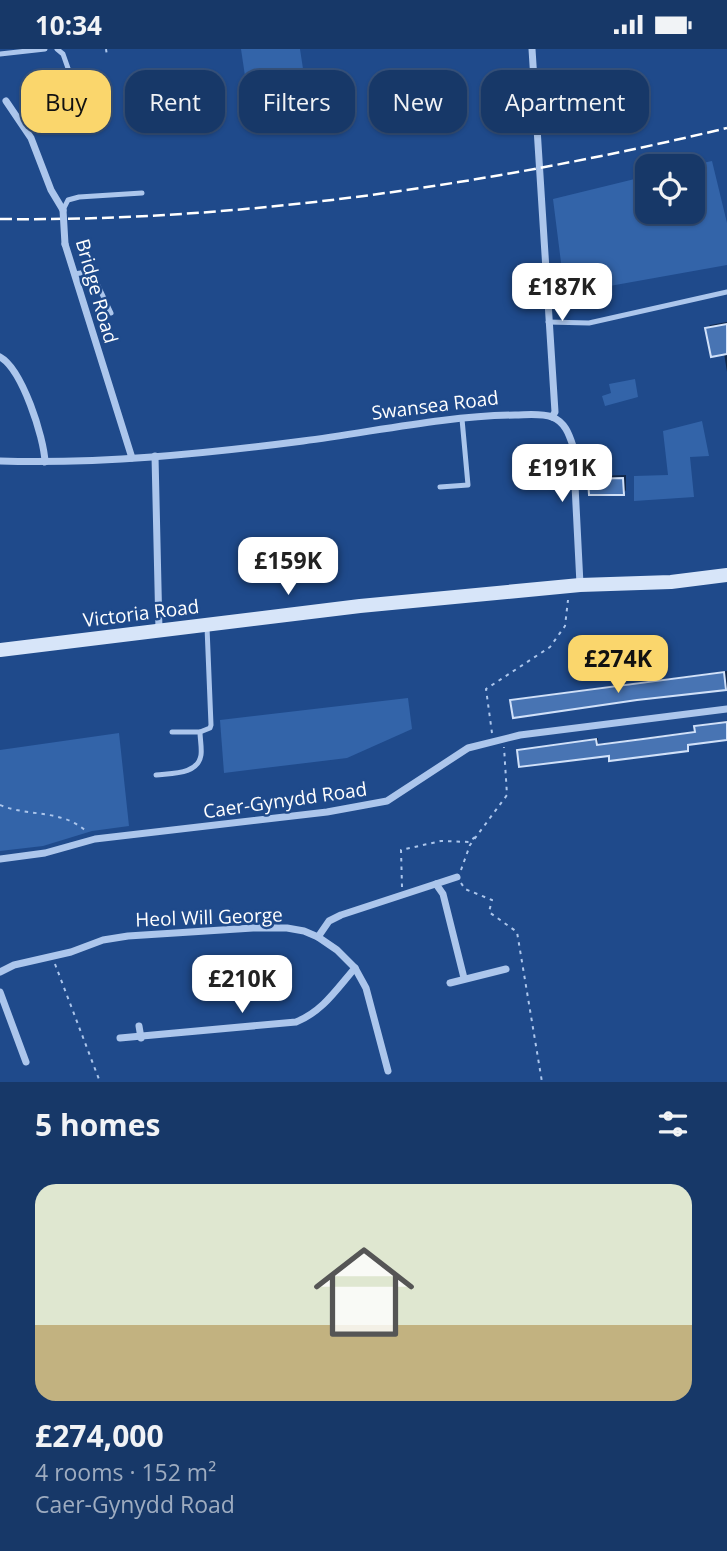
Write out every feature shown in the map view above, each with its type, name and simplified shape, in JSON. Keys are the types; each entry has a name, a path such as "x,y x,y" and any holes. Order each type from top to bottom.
{"main road":[{"path":"575,586 671,582 727,575"},
{"name":"Victoria Road","path":"0,650 359,606 575,586"}],"street":[{"path":"532,49 545,220 548,322 555,412 552,417 566,427 573,446 575,586"},
{"name":"Bridge Road","path":"3,98 31,138 51,190 63,210 65,244 132,458"},
{"path":"0,357 7,361 18,375 44,446 45,462"},
{"name":"Swansea Road","path":"0,461 132,458 300,442 488,415 552,417"},
{"path":"155,456 159,631"},
{"name":"Caer-Gynydd Road","path":"0,859 45,853 95,839 289,817 387,801 468,748 494,740 727,709"},
{"path":"318,937 328,921 457,877"},
{"path":"436,884 443,894 464,978"},
{"name":"Heol Will George","path":"0,972 14,965 71,952 103,940 128,936 287,928 318,937 337,950 355,968 366,988 388,1071"},
{"path":"120,1038 296,1022 312,1015 324,1005 355,968"},
{"path":"450,982 506,969"},
{"path":"0,992 26,1062"},
{"path":"139,1026 141,1038"}],"lane":[{"path":"0,54 45,49"},
{"path":"57,49 68,70"},
{"path":"63,210 68,200 79,197 142,193"},
{"path":"74,274 87,272 93,275 111,313"},
{"path":"548,322 589,323 727,292"},
{"path":"440,487 468,485 461,419"},
{"path":"172,732 200,731 211,725 207,624"},
{"path":"156,775 183,772 197,765 201,754 200,731"}],"path":[{"path":"106,49 107,56"},
{"path":"494,740 486,689 550,647 565,626 575,586"},
{"path":"503,739 507,795 470,845 461,869 461,884 466,889 492,900 489,912 517,932 542,1082"},
{"path":"0,805 53,814 75,822 95,839"},
{"path":"402,895 401,850 441,841 469,842 477,835"},
{"path":"52,956 100,1082"}],"shaded area":[{"path":"241,49 300,49 303,70 244,70"},
{"path":"712,161 727,223 727,265 565,294 553,199 635,179 635,224 705,224 705,162"},
{"path":"635,379 638,397 605,406 602,396 611,393 609,384"},
{"path":"702,421 709,456 690,457 694,497 634,501 634,476 668,475 663,431"},
{"path":"408,698 412,729 347,758 224,773 220,720"},
{"path":"119,733 129,826 92,831 43,846 0,851 0,750"}],"building":[{"path":"727,324 727,354 711,357 705,328"},
{"path":"623,478 624,495 589,495 588,479"},
{"path":"724,672 726,690 513,718 510,700"},
{"path":"727,722 727,740 688,745 688,751 609,761 609,756 519,767 517,750 596,739 597,745 643,739 695,732 694,726"}],"railway":[{"path":"0,219 182,214 366,196 549,166 727,128"}]}
